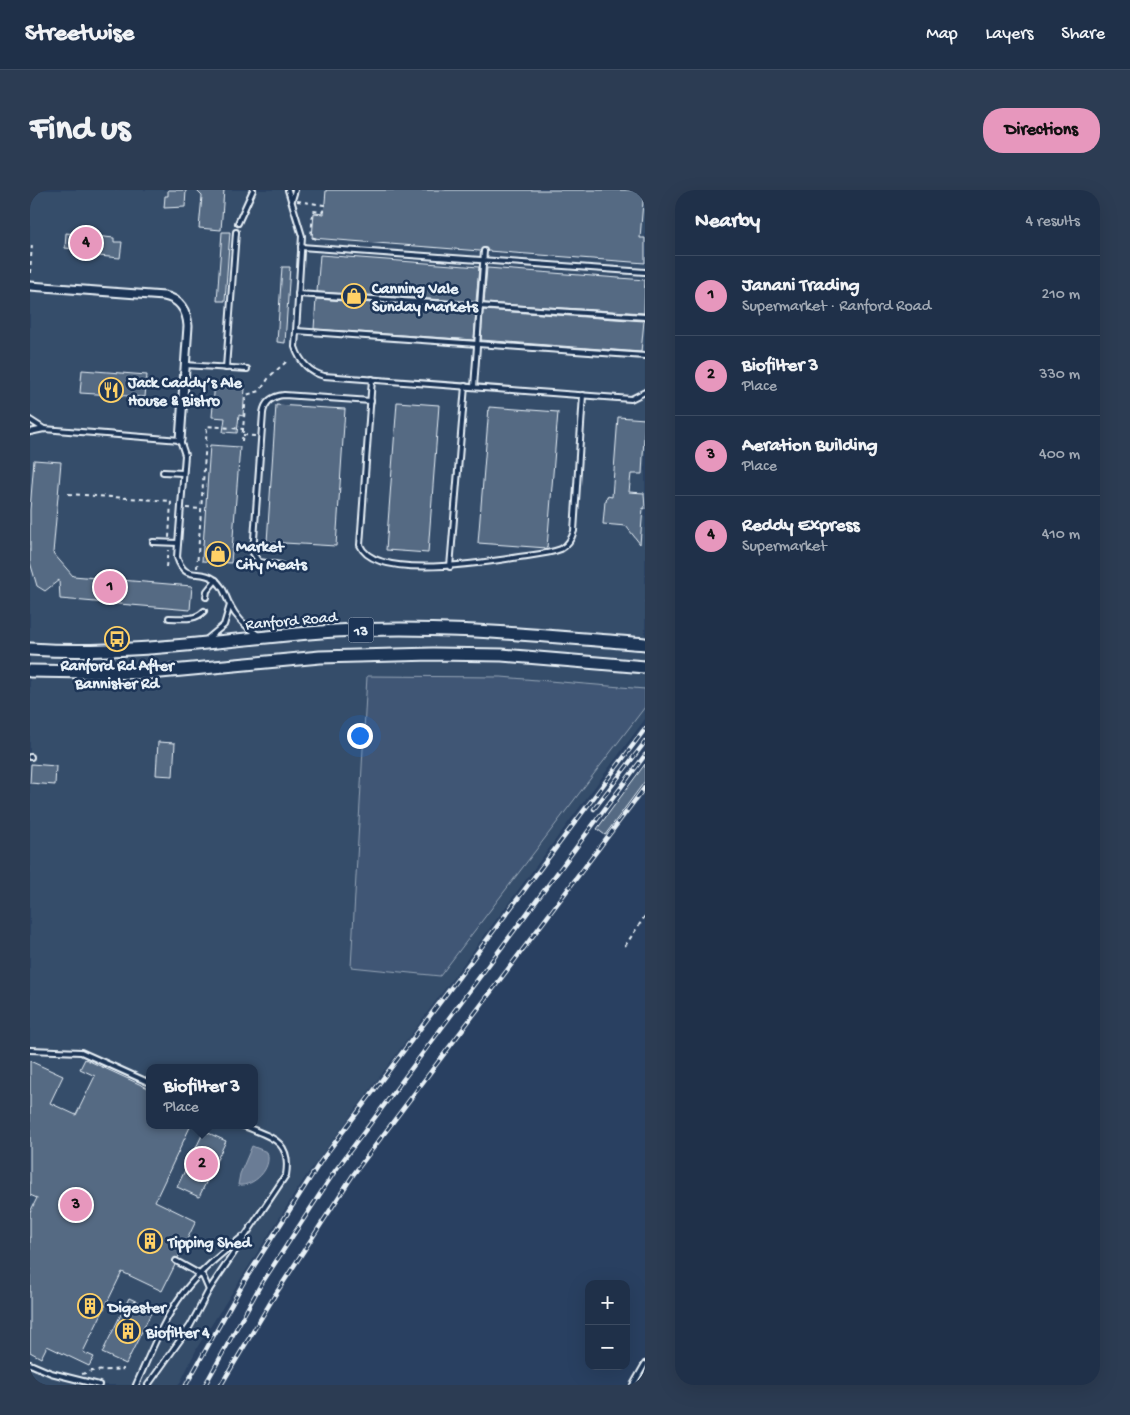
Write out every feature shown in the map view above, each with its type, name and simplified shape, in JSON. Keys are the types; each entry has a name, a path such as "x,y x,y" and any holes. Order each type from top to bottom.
{"main road":[{"name":"Ranford Road","path":"30,649 77,651 129,650 336,631 414,629 645,644"},
{"name":"13","path":"33,673 150,673 320,657 433,654 502,655 645,667"}],"street":[{"path":"30,286 164,296 175,300 183,308 188,321 180,440"}],"lane":[{"path":"238,223 253,190"},
{"path":"288,190 302,236 294,347 298,357 314,373 631,399 645,392"},
{"path":"292,201 295,190"},
{"path":"226,368 236,232"},
{"path":"301,247 645,272"},
{"path":"474,387 484,251"},
{"path":"298,294 645,317"},
{"path":"296,330 645,356"},
{"path":"185,364 247,369"},
{"path":"372,379 360,545 362,549 375,558 396,564 450,566 541,553 561,548 567,544 574,531 583,396"},
{"path":"450,566 465,386"},
{"path":"280,565 259,562 253,553 263,409 269,400 278,395 371,401"},
{"path":"30,420 44,429"},
{"path":"30,432 44,429 180,440 184,455 177,558 180,566 189,574 208,576 216,580 222,586 230,605 248,628 262,638"},
{"path":"162,472 183,474"},
{"path":"153,542 178,544"},
{"path":"206,597 207,591 216,580"},
{"path":"199,645 220,631 230,605"},
{"path":"169,618 194,618 200,616 204,611"},
{"path":"30,1050 80,1052 146,1080"},
{"path":"148,1385 190,1326 209,1290 286,1174 289,1159 284,1147 270,1137 251,1129"},
{"path":"136,1385 158,1336 182,1294 200,1274 245,1234"},
{"path":"176,1261 200,1274 209,1290"},
{"path":"30,1364 70,1378 99,1385"},
{"path":"633,1385 645,1364"}],"path":[{"path":"299,200 324,205 323,212 313,211 311,237 320,240"},
{"path":"30,274 32,244"},
{"path":"242,441 246,395 260,391 274,372 286,362"},
{"path":"196,575 207,426 244,429"},
{"path":"243,435 261,437"},
{"path":"68,494 171,502 166,567"},
{"path":"625,946 645,916"},
{"path":"70,1378 92,1371 124,1369"}],"shaded area":[{"path":"30,190 645,190 645,719 306,1176 198,1346 179,1385 30,1385"},
{"path":"367,676 501,677 645,689 645,707 440,976 351,967"},
{"path":"252,1146 267,1152 268,1158 265,1170 256,1180 244,1185 238,1185 240,1174"}],"building":[{"path":"168,190 186,190 185,207 164,208 165,196 168,196"},
{"path":"196,190 224,190 221,230 199,228 202,196"},
{"path":"326,190 644,190 640,238 645,238 645,263 488,251 484,247 480,251 312,238 314,213 324,214"},
{"path":"222,232 230,232 225,301 217,301"},
{"path":"66,233 114,238 114,242 122,242 120,258 88,255 84,250 65,248"},
{"path":"320,255 479,267 476,302 317,292"},
{"path":"282,267 290,267 285,343 277,342"},
{"path":"487,268 645,280 644,313 484,303"},
{"path":"316,299 476,310 474,340 314,329"},
{"path":"483,310 644,321 641,352 481,340"},
{"path":"82,370 147,375 145,397 80,393"},
{"path":"215,382 232,384 231,387 245,388 243,416 239,415 237,433 223,432 225,418 212,417"},
{"path":"397,402 439,405 428,553 386,550"},
{"path":"276,405 345,409 336,546 267,542"},
{"path":"489,407 558,412 547,548 478,543"},
{"path":"618,417 645,419 642,474 631,474 629,492 644,493 645,509 643,508 640,544 626,526 603,524 605,501 607,496 612,497"},
{"path":"210,445 240,447 231,563 202,561"},
{"path":"34,460 61,462 53,553 73,576 192,586 190,610 60,599 59,580 45,591 37,586 30,562 30,510"},
{"path":"158,742 175,743 173,776 156,775"},
{"path":"31,764 56,766 55,785 30,783"},
{"path":"645,764 645,781 605,835 597,829"},
{"path":"85,1059 146,1087 146,1129 189,1129 155,1201 196,1221 178,1258 173,1260 175,1265 162,1291 122,1272 83,1352 94,1357 89,1366 47,1346 41,1358 30,1352 30,1212 37,1198 30,1195 30,1061 63,1076 50,1103 76,1115 95,1076 80,1069"},
{"path":"204,1131 226,1141 199,1197 177,1187"},
{"name":"Biofilter 4","path":"129,1298 153,1309 126,1364 102,1353"}],"railway":[{"path":"186,1385 245,1280 321,1161 645,729"},
{"path":"594,809 645,742"},
{"path":"205,1385 260,1286 335,1171 645,755"},
{"path":"221,1385 275,1295 353,1175 645,787"}],"place":[{"name":"Reddy Express","path":"86,243"},
{"name":"Canning Vale Sunday Markets","path":"354,296"},
{"name":"Jack Caddy’s Ale House & Bistro","path":"111,390"},
{"name":"Market City Meats","path":"218,554"},
{"name":"Janani Trading","path":"110,587"},
{"name":"Ranford Rd After Bannister Rd","path":"117,639"},
{"name":"Biofilter 3","path":"202,1164"},
{"name":"Aeration Building","path":"76,1205"},
{"name":"Tipping Shed","path":"150,1241"},
{"name":"Digester","path":"90,1306"},
{"name":"Biofilter 4","path":"128,1331"}]}
